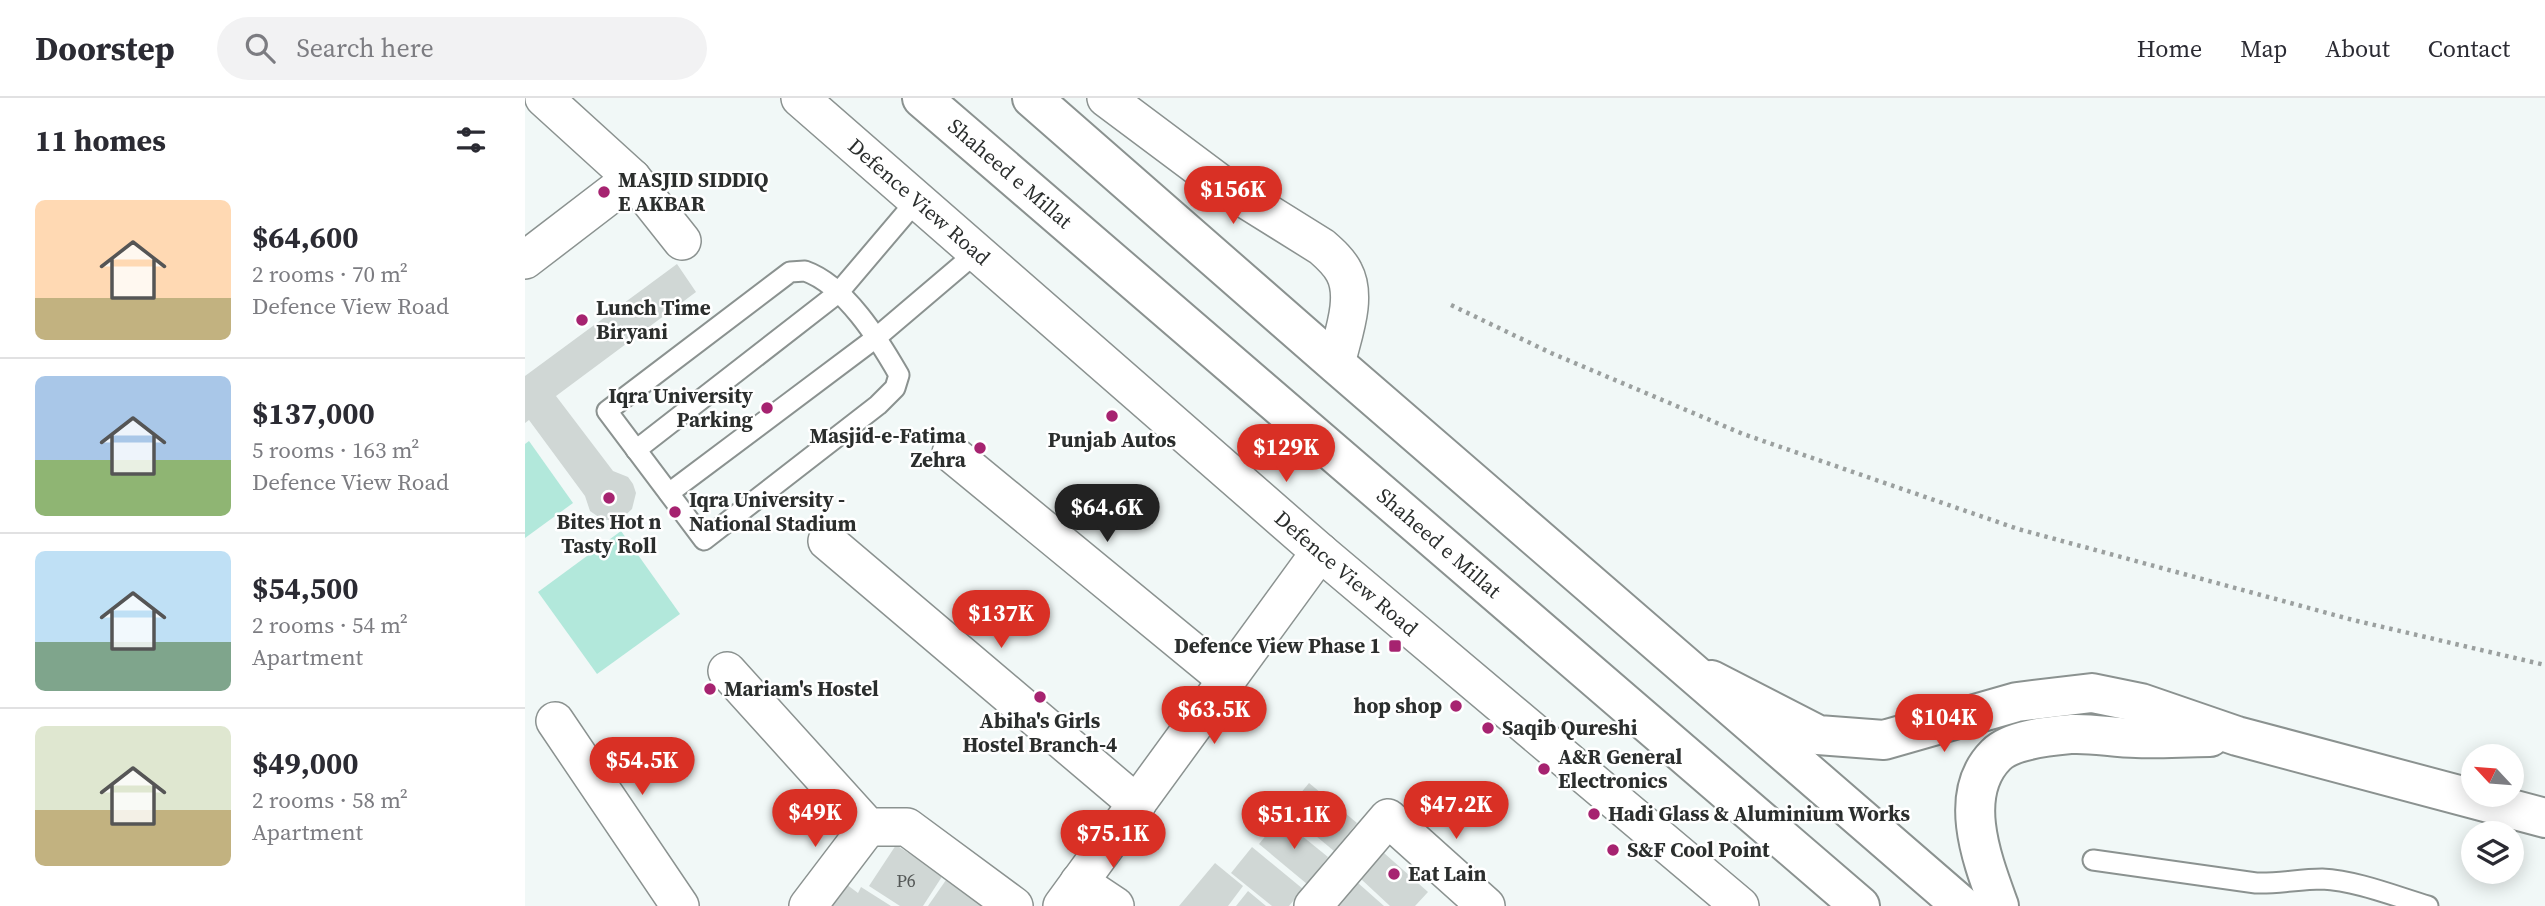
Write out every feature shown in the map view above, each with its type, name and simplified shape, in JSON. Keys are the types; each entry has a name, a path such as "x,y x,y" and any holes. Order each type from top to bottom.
{"main road":[{"name":"Shaheed e Millat","path":"922,98 1860,906"},
{"path":"1032,98 1962,906"},
{"path":"1685,666 1818,735 1884,740 2017,702 2092,694 2141,703 2237,736 2545,818"},
{"path":"1999,906 1982,859 1975,818 1979,780 1997,754 2024,741 2074,734 2137,738 2237,736"}],"street":[{"path":"544,98 632,178 682,241"},
{"name":"Defence View Road","path":"800,98 1719,899"},
{"path":"1106,98 1220,184 1322,247 1336,260 1349,285 1348,312 1336,364"},
{"path":"525,260 632,178"},
{"path":"951,453 1227,680"},
{"path":"827,541 1137,803"},
{"path":"1115,906 1070,894 1320,552"},
{"path":"727,671 868,827 907,827 1014,906"},
{"path":"555,721 680,906"},
{"path":"1313,906 1388,818 1486,906"},
{"path":"809,906 868,827"}],"lane":[{"path":"636,450 838,293 917,200"},
{"path":"669,493 877,337 977,253"},
{"path":"805,271 817,275 838,293 877,337 899,376 895,388 704,540 607,411 790,272 805,271"},
{"path":"2092,860 2256,883 2276,884 2322,879 2350,883 2428,906"}],"path":[{"path":"1451,305 1551,353 1743,435 2018,529 2353,620 2545,665"}],"green space":[{"path":"529,441 573,503 525,538 525,444"},
{"path":"621,531 680,614 597,674 538,592"}],"building":[{"path":"677,264 696,292 556,396 613,471 628,477 633,484 636,493 632,509 620,520 603,520 590,511 585,496 529,420 525,423 525,376"},
{"path":"1309,783 1357,823 1334,851 1286,811"},
{"path":"1280,818 1328,857 1307,884 1259,844"},
{"path":"896,845 943,875 923,906 900,906 869,886"},
{"path":"1252,847 1303,889 1289,906 1272,906 1231,873"},
{"path":"1384,853 1428,892 1415,906 1390,906 1361,879"},
{"path":"1215,863 1243,886 1228,906 1179,906"},
{"path":"946,880 982,906 928,906"},
{"path":"1358,883 1384,906 1338,906"},
{"path":"846,884 858,893 861,887 891,906 832,906"},
{"path":"1248,891 1266,906 1236,906"}],"place":[{"name":"MASJID SIDDIQ E AKBAR","path":"604,192"},
{"name":"Lunch Time Biryani","path":"582,320"},
{"name":"Iqra University Parking","path":"767,408"},
{"name":"Punjab Autos","path":"1112,416"},
{"name":"Masjid-e-Fatima Zehra","path":"980,448"},
{"name":"Bites Hot n Tasty Roll","path":"609,498"},
{"name":"Iqra University - National Stadium","path":"675,512"},
{"name":"Defence View Phase 1","path":"1395,646"},
{"name":"Mariam's Hostel","path":"710,689"},
{"name":"Abiha's Girls Hostel Branch-4","path":"1040,697"},
{"name":"hop shop","path":"1456,706"},
{"name":"Saqib Qureshi","path":"1488,728"},
{"name":"A&R General Electronics","path":"1544,769"},
{"name":"Hadi Glass & Aluminium Works","path":"1594,814"},
{"name":"S&F Cool Point","path":"1613,850"},
{"name":"Eat Lain","path":"1394,874"}]}
